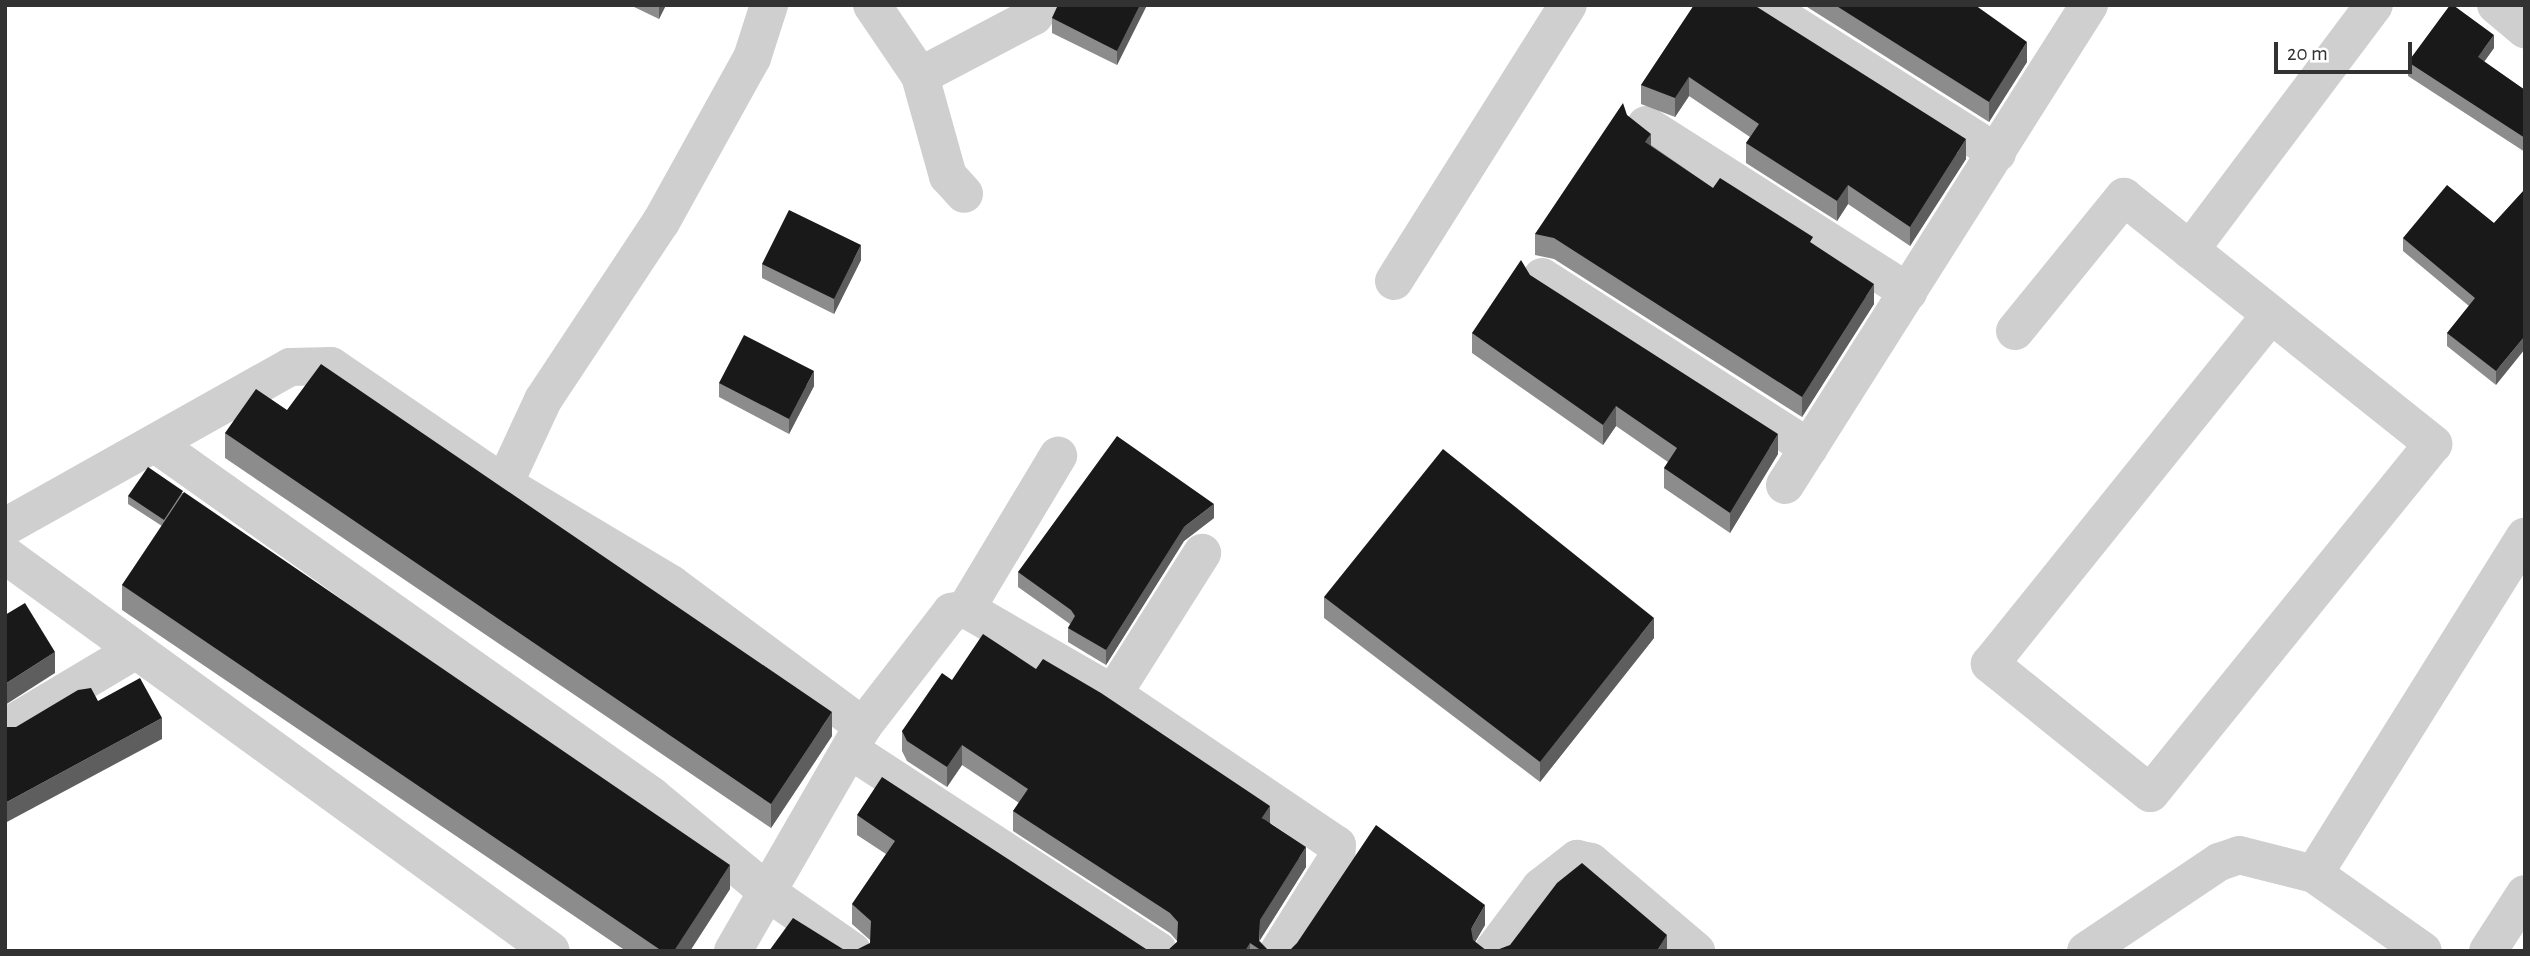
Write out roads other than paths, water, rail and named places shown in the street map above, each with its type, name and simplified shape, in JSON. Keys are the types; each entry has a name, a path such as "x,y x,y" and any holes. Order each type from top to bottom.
{"street":[{"path":"504,484 543,400 662,222 740,82 769,5"},
{"path":"872,5 920,76 948,176 964,194"},
{"path":"920,76 1034,16 1042,5"},
{"path":"1394,281 1568,5"},
{"path":"1763,5 1997,153"},
{"path":"1785,485 2089,5"},
{"path":"2190,250 2374,5"},
{"path":"2496,5 2525,29"},
{"path":"1646,125 1908,292"},
{"path":"2015,331 2124,197 2433,444 2150,793 1990,664 2271,315"},
{"path":"1542,277 1809,448"},
{"path":"5,527 157,445 290,367 317,363 346,373 504,484 671,584 857,738 1158,951"},
{"path":"157,445 652,796 770,894 852,951"},
{"path":"966,609 1058,456"},
{"path":"2314,874 2525,536"},
{"path":"1113,694 1202,553"},
{"path":"5,555 551,951"},
{"path":"733,951 770,894 857,738 951,612 966,609 1113,694 1337,845 1336,860 1279,951"},
{"path":"5,728 136,650"},
{"path":"2094,948 2233,857 2314,874 2423,951"},
{"path":"1493,951 1541,887 1577,859 1591,862 1696,951"},
{"path":"2488,951 2525,894"}]}
